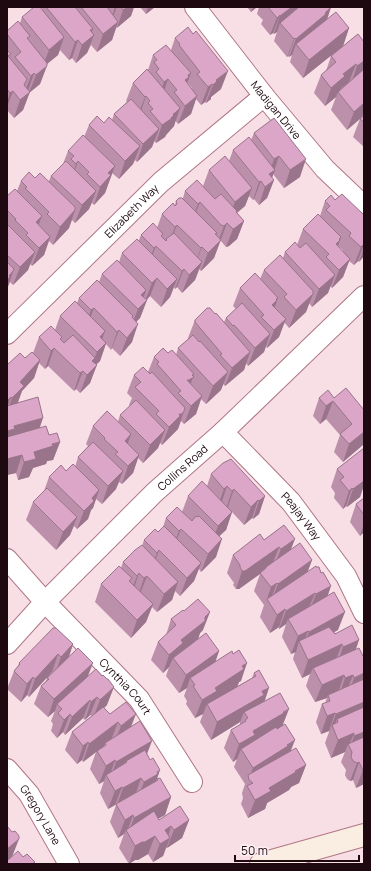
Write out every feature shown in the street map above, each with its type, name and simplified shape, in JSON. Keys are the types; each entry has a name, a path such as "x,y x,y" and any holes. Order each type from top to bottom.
{"street":[{"name":"Madigan Drive","path":"195,7 264,96 325,169 364,206"},
{"name":"Elizabeth Way","path":"7,334 161,182 264,96"},
{"name":"Collins Road","path":"7,644 45,602 155,492 223,432 364,296"},
{"name":"Peajay Way","path":"223,432 291,502 346,576 364,613"},
{"path":"7,559 45,602"},
{"name":"Cynthia Court","path":"45,602 139,698 192,782"},
{"name":"Gregory Lane","path":"7,769 29,794 69,864"},
{"path":"261,864 364,835"}],"building":[{"path":"34,7 40,7 64,37 49,50 22,17"},
{"path":"46,7 75,7 93,29 90,30 94,35 82,45 78,40 75,42"},
{"path":"81,7 107,7 118,22 103,34"},
{"path":"268,7 292,7 277,18"},
{"path":"299,7 331,7 325,13 326,14 296,39 294,39 280,23"},
{"path":"336,12 349,28 309,60 296,44"},
{"path":"18,21 30,36 27,38 47,63 47,66 36,75 34,73 31,76 15,57 21,52 7,34 7,31"},
{"path":"188,27 193,34 196,31 228,71 216,80 217,81 213,85 212,84 208,87 197,74 200,72 175,38"},
{"path":"358,34 364,42 364,61 357,66 356,64 343,74 345,76 331,88 321,75 336,62 331,56"},
{"path":"166,45 191,73 185,80 197,96 185,106 174,92 177,90 168,79 164,82 156,72 159,69 154,62 157,60 153,55"},
{"path":"7,50 11,54 8,56 27,79 24,85 30,92 20,100 13,91 10,93 7,89"},
{"path":"147,69 180,108 173,114 174,115 171,119 162,125 150,111 153,109 148,103 150,101 133,83"},
{"path":"364,69 364,103 354,112 338,92"},
{"path":"131,99 159,129 143,144 114,114"},
{"path":"364,114 364,122 360,119"},
{"path":"97,116 104,123 109,117 140,146 125,161 89,125"},
{"path":"274,118 306,159 290,170 279,156 274,159 254,133"},
{"path":"83,135 115,166 108,173 111,175 100,187 87,174 89,172 78,161 76,164 71,159 74,156 68,151"},
{"path":"249,137 275,170 269,174 274,180 265,187 261,181 259,182 233,150"},
{"path":"225,156 252,188 235,202 209,170"},
{"path":"66,161 96,191 82,205 51,176"},
{"path":"29,172 35,178 40,173 75,207 75,210 60,227 47,214 49,212 25,188 27,187 21,181"},
{"path":"197,180 215,199 221,194 244,221 233,229 227,223 224,226 221,225 200,202 198,204 185,191"},
{"path":"15,189 42,216 36,222 50,237 39,248 26,235 28,233 7,210 7,196"},
{"path":"342,194 364,215 364,244 361,247 349,236 351,233 326,210 330,206 325,201 331,195 335,200"},
{"path":"179,198 182,198 217,233 215,234 221,240 208,253 177,225 175,227 162,214 173,203 175,206 177,204 176,201"},
{"path":"318,214 341,237 336,244 350,259 339,270 326,257 329,254 303,229"},
{"path":"153,223 163,234 161,236 166,241 166,239 174,233 202,262 189,275 184,269 182,271 156,246 154,248 141,235"},
{"path":"7,224 35,252 20,267 7,255"},
{"path":"137,239 177,279 167,289 157,278 152,283 122,253"},
{"path":"295,242 300,248 306,243 335,275 319,289 285,252"},
{"path":"280,255 313,291 313,294 296,310 284,297 287,294 264,270"},
{"path":"117,260 146,290 141,295 147,300 138,309 102,274"},
{"path":"7,262 14,269 7,280"},
{"path":"255,273 278,298 272,305 286,319 274,330 261,317 264,315 240,288"},
{"path":"97,280 133,316 132,317 138,324 127,338 119,330 117,332 94,308 91,310 79,298"},
{"path":"75,301 105,331 100,337 106,343 97,352 60,316"},
{"path":"242,303 270,334 255,348 226,318"},
{"path":"207,308 210,308 215,314 216,313 250,352 232,368 220,355 222,354 195,322 195,320"},
{"path":"51,326 62,337 60,339 64,343 73,335 95,358 92,361 97,365 87,375 83,371 80,373 54,348 51,351 39,337"},
{"path":"193,335 228,372 213,386 178,348"},
{"path":"163,348 168,353 172,350 194,374 192,375 194,377 187,380 202,396 191,406 178,393 181,391 157,364 159,362 154,357"},
{"path":"32,352 40,360 20,382 24,386 8,400 7,365 20,353 25,358"},
{"path":"143,367 150,374 152,372 185,408 182,414 179,414 180,416 169,427 156,414 159,411 135,387 141,382 134,375"},
{"path":"346,388 364,410 364,432 349,444 340,434 352,424 333,401 326,406 319,398 328,390 334,398"},
{"path":"38,397 43,418 14,426 15,429 7,431 7,406"},
{"path":"136,400 165,430 150,445 120,415"},
{"path":"107,411 131,434 125,441 139,455 128,466 115,454 118,452 93,426"},
{"path":"46,426 49,435 57,433 60,442 52,444 53,446 34,452 36,459 24,462 22,455 7,459 7,437"},
{"path":"93,442 123,471 108,486 78,457"},
{"path":"364,448 364,481 349,491 340,480 344,477 337,469"},
{"path":"231,459 265,496 251,507 234,489 232,491 227,486 224,489 211,474 223,463"},
{"path":"73,464 99,490 92,498 94,501 84,511 49,477 61,465 66,471"},
{"path":"202,481 232,512 218,526 188,496"},
{"path":"47,488 77,517 63,532 33,502"},
{"path":"364,498 364,515 356,504"},
{"path":"177,507 192,521 196,516 199,516 222,539 208,554 181,529 179,531 166,518"},
{"path":"284,525 295,539 281,549 279,547 245,571 242,571 233,555 260,534 264,540"},
{"path":"164,526 201,563 187,578 159,550 157,553 144,540 155,529 158,532"},
{"path":"300,543 312,560 278,584 277,583 271,587 260,573"},
{"path":"142,545 178,582 164,594 147,576 144,578 139,573 137,576 123,562"},
{"path":"119,566 132,578 129,581 153,604 137,620 101,584"},
{"path":"316,566 319,567 321,573 323,572 331,586 316,594 315,593 286,611 285,609 277,615 267,599"},
{"path":"334,592 345,612 309,632 308,631 298,636 288,619"},
{"path":"198,599 210,612 205,617 205,621 181,640 183,643 169,655 158,642 176,625 171,619 183,610 184,611"},
{"path":"352,625 359,640 343,647 342,644 308,660 299,641 329,627 335,634"},
{"path":"53,628 56,628 73,644 61,657 58,654 35,679 33,677 27,684 14,671 20,664 19,663"},
{"path":"206,633 219,651 186,675 173,658"},
{"path":"78,648 93,663 54,699 41,686 49,679 47,678"},
{"path":"359,648 364,656 364,673 354,678 353,675 345,678 344,675 322,685 313,668"},
{"path":"239,650 247,663 242,666 244,669 215,688 217,691 202,700 190,678 232,651 233,654"},
{"path":"96,669 102,676 103,675 108,679 114,687 100,700 97,697 91,702 90,700 72,717 70,714 64,720 58,713 62,709 57,704"},
{"path":"259,670 269,688 262,691 264,695 217,722 207,704 256,676 254,673"},
{"path":"364,679 364,702 336,714 327,716 322,704 330,701 328,695"},
{"path":"280,693 289,709 253,731 255,735 239,744 231,730 246,721 245,720 248,718 244,712"},
{"path":"126,702 136,714 121,726 118,722 89,744 88,742 83,746 72,732 103,707 110,714"},
{"path":"364,707 364,732 354,736 354,733 338,740 332,725 338,722 337,719"},
{"path":"140,721 152,741 116,762 115,760 106,766 97,751 106,745 105,743"},
{"path":"285,724 295,740 253,768 241,749 276,727 277,729"},
{"path":"364,737 363,770 359,762 357,763 353,761 351,757 352,752 348,744"},
{"path":"296,748 306,765 269,788 271,791 255,800 247,786 253,783 249,780 248,775"},
{"path":"145,750 150,760 153,758 160,770 157,772 158,774 144,782 141,778 115,791 106,775"},
{"path":"160,778 171,797 134,818 133,815 125,820 116,804"},
{"path":"180,806 189,820 174,830 171,826 165,830 170,838 160,844 155,836 135,846 126,830 154,811 159,820"},
{"path":"7,826 12,832 15,831 19,836 19,839 7,849"},
{"path":"18,851 23,857 27,854 35,862 32,864 7,864 7,861"}]}
